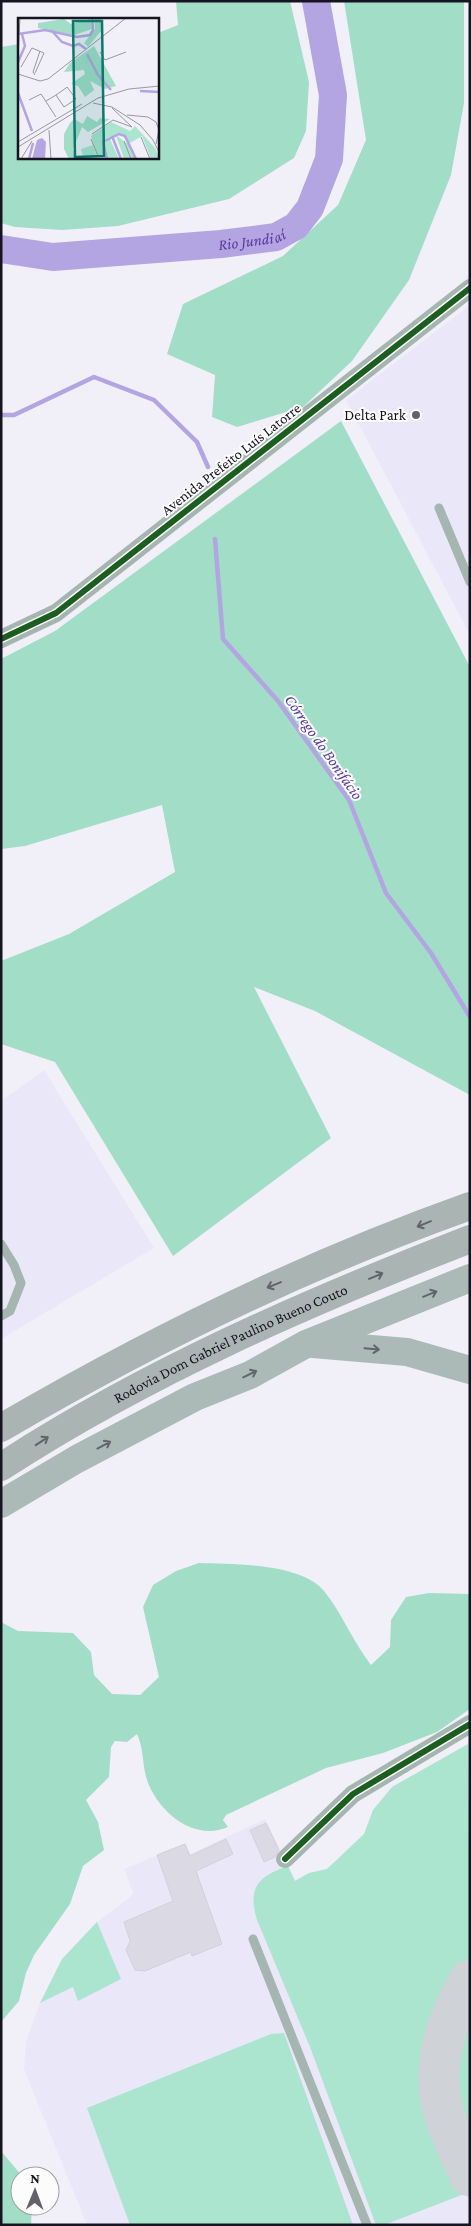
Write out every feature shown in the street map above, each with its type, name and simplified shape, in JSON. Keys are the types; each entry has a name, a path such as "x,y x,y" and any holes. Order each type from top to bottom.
{"highway":[{"name":"Rodovia Dom Gabriel Paulino Bueno Couto","path":"1,1428 126,1359 261,1290 470,1206"},
{"name":"Rodovia Dom Gabriel Paulino Bueno Couto","path":"1,1467 63,1427 178,1366 284,1316 470,1239"}],"main road":[{"path":"1,1504 85,1454 195,1397 250,1375 306,1344 470,1278"},
{"path":"306,1344 407,1352 470,1370"},
{"path":"1,1416 126,1359"}],"street":[{"name":"Avenida Prefeito Luís Latorre","path":"1,639 56,613 470,288"},
{"path":"285,1859 353,1794 470,1724"}],"lane":[{"path":"439,508 470,582"},
{"path":"1,1244 14,1265 21,1283 10,1311 1,1316"},
{"path":"253,1939 367,2225"}],"shaded area":[{"path":"470,305 470,635 346,400"},
{"path":"44,1070 154,1248 1,1339 1,1101"},
{"path":"468,1744 470,2225 87,2225 24,2069 26,2041 40,2003 62,1959 97,1922 134,1894 124,1869 185,1844 190,1854 265,1819 295,1880 309,1873 327,1869 364,1834 373,1810 392,1787"}],"green space":[{"path":"176,1 290,1 309,82 306,131 294,158 229,199 118,226 62,230 15,227 1,223 1,47 18,44 18,159 159,159 159,33 178,25"},
{"path":"344,1 464,1 464,103 451,175 409,280 352,361 303,407 237,427 212,417 215,375 167,354 183,304 283,256 338,205 366,140"},
{"path":"341,421 470,667 470,1095 315,1011 254,987 331,1138 173,1256 55,1062 1,1044 1,961 69,934 175,872 162,805 25,846 1,849 1,659 55,631"},
{"path":"199,1563 266,1567 300,1575 313,1582 324,1591 371,1665 390,1647 391,1620 406,1597 429,1593 470,1594 470,1709 437,1732 383,1753 326,1768 226,1815 223,1820 228,1827 215,1831 190,1827 168,1813 152,1792 147,1780 141,1745 137,1734 127,1742 115,1741 111,1747 109,1777 86,1800 98,1822 104,1850 83,1866 70,1904 34,1955 26,1973 19,2001 1,2022 1,1622 18,1631 73,1633 91,1652 94,1675 112,1694 140,1695 159,1677 143,1607 153,1585 176,1571"},
{"path":"468,1744 470,1962 448,1995 436,2026 430,2051 430,2087 435,2121 464,2194 384,2225 376,2225 310,2047 257,1920 254,1909 255,1891 263,1879 288,1866 295,1881 309,1873 327,1869 364,1834 373,1810 392,1787"},
{"path":"97,1922 121,1979 78,2001 73,1987 40,2003 62,1959"},
{"path":"470,2007 470,2147 459,2112 456,2094 455,2059 463,2024"},
{"path":"284,2033 353,2225 130,2225 87,2108 271,2034"},
{"path":"1,2151 14,2166 10,2166 10,2216 31,2216 31,2225 1,2225"}],"building":[{"path":"266,1823 279,1850 275,1857 264,1862 250,1830"},
{"path":"226,1839 233,1854 196,1871 222,1944 192,1956 191,1952 145,1971 135,1970 126,1950 130,1941 124,1922 173,1901 157,1855 185,1844 190,1856"}],"waterway":[{"name":"Rio Jundiaí","path":"1,249 53,257 221,244 276,237 296,226 310,208 329,159 333,95 316,1"},
{"name":"Córrego do Bonifácio","path":"1,415 14,415 94,377 154,400 197,442 208,467"},
{"name":"Córrego do Bonifácio","path":"215,539 223,639 278,701 349,800 386,893 431,953 470,1017"}],"taxiway":[{"path":"470,1980 454,2010 448,2027 443,2044 439,2078 440,2096 446,2120 470,2176"}],"cycle path":[{"path":"1,639 56,613 470,288"},
{"path":"285,1859 353,1794 470,1724"}],"place":[{"name":"Delta Park","path":"416,415"}]}
